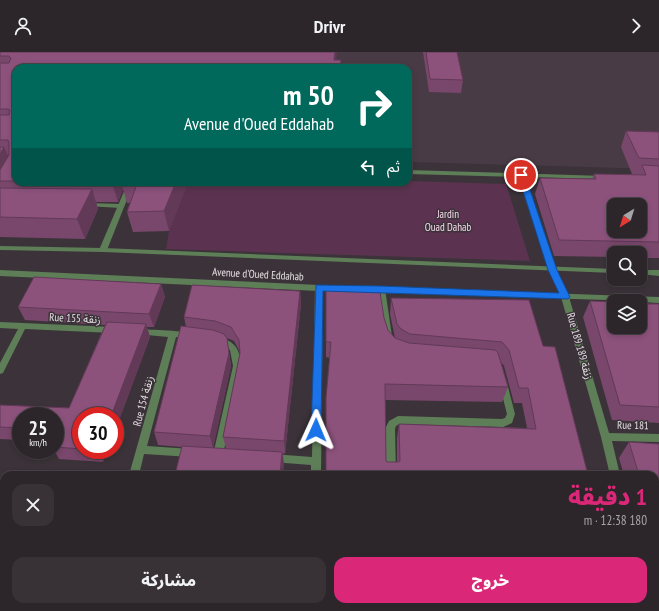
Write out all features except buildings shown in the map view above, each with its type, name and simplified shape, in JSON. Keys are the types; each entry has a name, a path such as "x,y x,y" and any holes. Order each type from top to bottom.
{"street":[{"path":"412,172 612,177"},
{"name":"Rue 189 زنقة 189","path":"521,175 552,270 565,297 615,471"},
{"path":"104,250 129,186"},
{"path":"83,205 121,206"},
{"name":"Avenue d'Oued Eddahab","path":"0,248 104,250 552,270 607,271"},
{"path":"647,272 659,273"},
{"name":"Avenue d'Oued Eddahab","path":"0,273 319,288 659,300"},
{"path":"316,471 319,288"},
{"path":"381,289 388,337 392,345"},
{"name":"Rue 155 زنقة","path":"0,325 118,331"},
{"path":"0,371 23,326"},
{"path":"134,332 173,333 215,338 229,343 236,352 237,366 215,455 142,450"},
{"name":"Rue 154 زنقة","path":"135,471 173,333"},
{"path":"391,471 390,429 392,424 398,420 503,423 509,420 511,414 500,373"},
{"name":"Rue 181","path":"606,437 659,438"},
{"path":"263,458 316,461"}],"shaded area":[{"path":"240,52 659,52 659,169 412,162 412,64 236,64"}],"green space":[{"name":"Jardin Ouad Dahab","path":"412,181 506,184 530,261 166,249 169,231 186,186 412,186"}],"route":[{"path":"316,430 319,288 381,289 565,297 552,270 521,175"}]}
